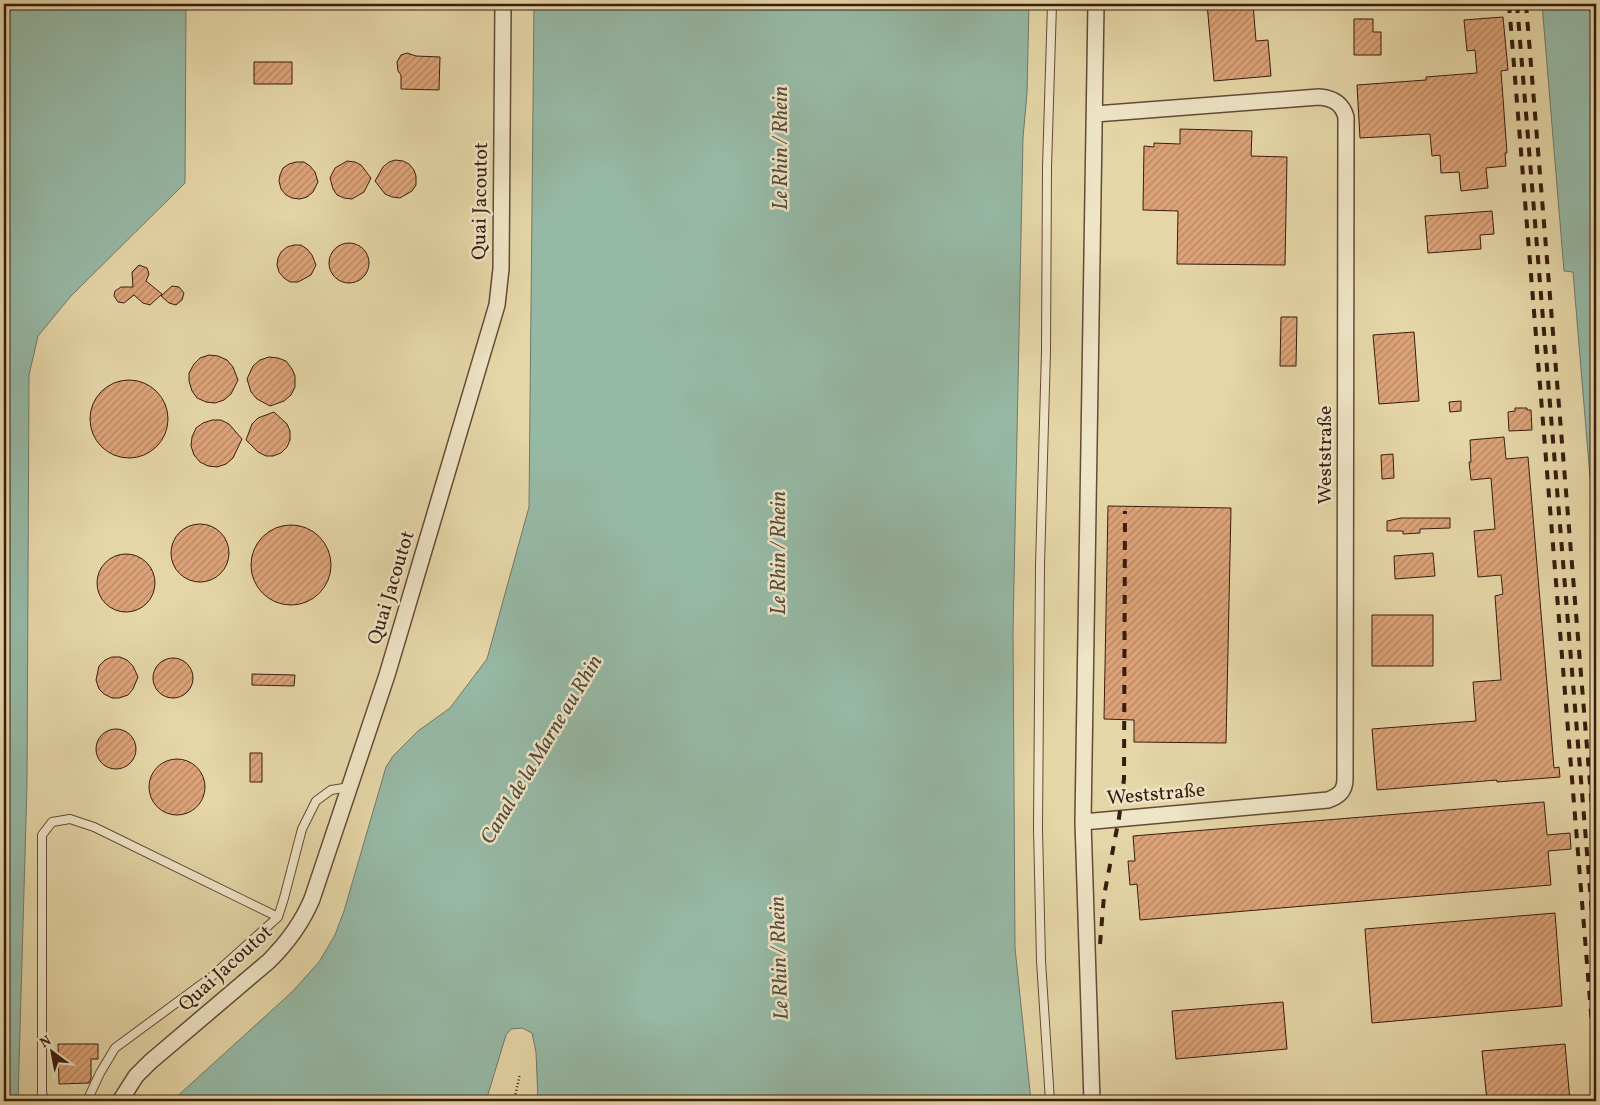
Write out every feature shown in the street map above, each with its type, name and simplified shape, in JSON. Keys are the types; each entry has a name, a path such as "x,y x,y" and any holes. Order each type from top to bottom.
{"street":[{"name":"Quai Jacoutot","path":"120,1101 132,1081 150,1062 269,961 290,938 303,919 312,899 387,675 497,305 500,269 503,4"},
{"name":"Weststraße","path":"1092,1101 1083,822 1096,4"},
{"name":"Weststraße","path":"1083,822 1319,802 1336,797 1345,787 1346,117 1342,107 1336,102 1330,98 1319,97 1188,103 1095,114"}],"lane":[{"path":"1050,1101 1041,961 1038,829 1040,566 1046,351 1047,167 1052,4"},
{"path":"87,1101 100,1074 116,1048 210,978 278,917 302,830 316,801 331,790 350,788"},
{"path":"46,1101 42,1094 42,835 52,822 70,819 94,827 278,917"}],"path":[{"path":"514,1101 520,1074"}],"water":[{"path":"4,4 186,4 185,183 71,296 38,336 29,375 27,785 18,1101 4,1101"},
{"path":"534,4 1029,4 1027,93 1023,138 1013,631 1015,948 1031,1101 538,1101 536,1052 532,1033 522,1028 511,1029 506,1035 486,1101 172,1101 292,992 319,962 335,935 344,911 386,767 393,756 418,731 450,708 487,659 529,507"},
{"path":"1542,4 1596,4 1596,550 1573,272 1564,271"}],"building":[{"path":"1207,4 1253,4 1256,41 1268,40 1271,76 1214,81"},
{"path":"1503,17 1508,70 1501,71 1507,153 1505,153 1506,166 1486,168 1488,188 1461,191 1459,172 1441,173 1440,155 1432,156 1430,134 1360,138 1357,85 1426,80 1426,77 1477,73 1475,50 1467,51 1464,20"},
{"path":"1354,19 1373,19 1373,32 1381,32 1381,55 1354,55"},
{"path":"407,53 416,56 440,57 439,90 401,89 401,75 398,71 397,62 401,55"},
{"path":"254,62 292,62 292,84 254,84"},
{"path":"1180,129 1252,131 1251,156 1287,157 1285,265 1177,264 1178,211 1143,210 1144,146 1154,147 1154,143 1180,144"},
{"path":"395,160 409,164 416,176 416,185 412,191 400,198 385,194 375,181 383,167"},
{"path":"347,161 361,165 371,178 364,192 352,199 337,195 330,178 335,168"},
{"path":"296,162 304,162 310,166 315,172 318,182 313,192 307,197 300,199 286,195 281,189 279,181 283,168"},
{"path":"1492,211 1494,234 1480,235 1481,249 1428,253 1425,216"},
{"path":"353,243 360,246 366,252 369,263 368,271 360,280 353,283 345,283 338,280 330,271 329,259 332,252 341,244"},
{"path":"301,245 307,249 316,265 311,275 298,282 290,282 279,272 277,265 281,252 287,247"},
{"path":"139,265 147,268 149,274 146,281 162,294 150,305 143,303 134,295 124,303 118,302 114,296 115,291 121,287 133,287 132,272"},
{"path":"172,286 179,287 184,293 182,300 176,305 169,303 161,296"},
{"path":"1281,317 1297,317 1296,366 1280,366"},
{"path":"1414,332 1419,401 1379,404 1373,335"},
{"path":"209,355 227,360 233,367 238,380 231,394 224,400 215,403 197,398 192,391 189,381 189,373 194,364 200,358"},
{"path":"269,357 286,361 295,376 295,387 291,395 284,401 270,406 257,399 251,392 247,379 253,366 260,360"},
{"path":"129,380 144,383 156,392 165,404 168,419 165,434 156,446 144,455 129,458 114,455 102,446 93,434 90,419 93,404 102,392 114,383"},
{"path":"1461,401 1461,411 1450,412 1449,402"},
{"path":"1515,408 1531,410 1532,430 1509,431 1508,412 1515,411"},
{"path":"274,412 287,424 290,431 290,440 287,447 281,453 266,456 258,452 246,440 252,424 258,418"},
{"path":"212,420 221,420 229,424 242,439 233,458 226,464 217,467 208,466 200,462 194,455 191,446 196,428"},
{"path":"1504,437 1506,459 1528,457 1554,768 1559,767 1560,777 1377,790 1372,729 1476,721 1473,682 1501,680 1495,596 1503,594 1501,575 1478,577 1474,531 1495,529 1491,478 1471,480 1469,462 1471,462 1470,440"},
{"path":"1393,454 1394,478 1382,479 1381,455"},
{"path":"1108,506 1231,508 1226,743 1134,742 1134,720 1104,719"},
{"path":"1401,518 1450,518 1450,528 1420,529 1420,533 1403,534 1403,531 1387,531 1387,521"},
{"path":"200,524 216,529 224,537 229,553 224,569 216,577 200,582 184,577 176,569 171,553 176,537 184,529"},
{"path":"291,525 306,528 319,537 328,550 331,565 328,580 319,593 306,602 291,605 276,602 263,593 254,580 251,565 254,550 263,537 276,528"},
{"path":"1433,553 1435,576 1395,579 1394,556"},
{"path":"126,554 142,559 150,567 155,583 150,599 142,607 126,612 110,607 102,599 97,583 102,567 110,559"},
{"path":"1372,615 1433,615 1433,666 1372,666"},
{"path":"112,657 120,657 127,660 133,666 138,677 128,695 119,698 112,698 104,694 99,689 96,680 99,666 105,660"},
{"path":"177,658 184,661 190,667 193,678 192,686 184,695 177,698 169,698 162,695 154,686 153,674 156,667 165,659"},
{"path":"252,674 295,675 294,686 252,685"},
{"path":"120,729 127,732 133,738 136,749 135,757 127,766 120,769 112,769 105,766 97,757 96,745 99,738 108,730"},
{"path":"250,753 262,753 262,782 250,782"},
{"path":"171,759 183,759 193,763 201,771 205,787 201,803 193,811 183,815 171,815 161,811 153,803 149,793 149,781 153,771 161,763"},
{"path":"1544,802 1547,835 1570,833 1571,849 1548,851 1551,885 1140,920 1137,884 1130,885 1128,861 1135,861 1133,836"},
{"path":"1555,913 1562,1006 1372,1023 1365,929"},
{"path":"1283,1002 1287,1049 1176,1059 1172,1011"},
{"path":"58,1044 98,1044 98,1059 91,1059 91,1078 89,1083 59,1084"},
{"path":"1565,1044 1570,1101 1487,1101 1482,1051"}],"railway":[{"path":"1509,4 1596,1074"},
{"path":"1517,4 1596,962"},
{"path":"1526,4 1596,857"},
{"path":"1100,944 1104,896 1119,818 1124,779 1125,511"}],"water label":[{"name":"Le Rhin / Rhein","path":"781,148"},
{"name":"Le Rhin / Rhein","path":"779,553"},
{"name":"Canal de la Marne au Rhin","path":"542,750"},
{"name":"Le Rhin / Rhein","path":"780,958"}]}
